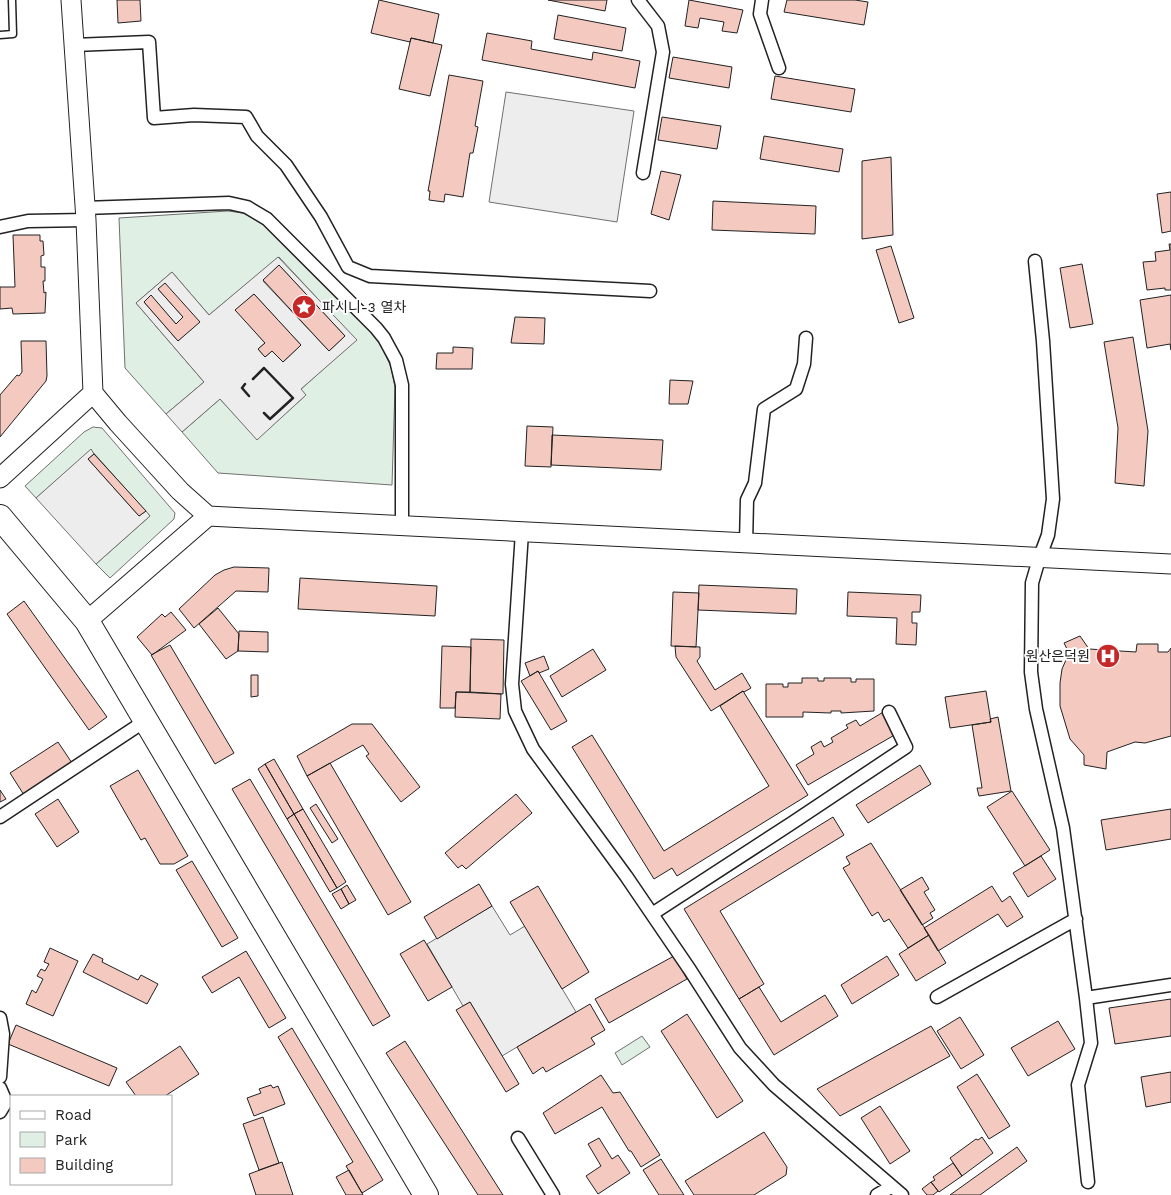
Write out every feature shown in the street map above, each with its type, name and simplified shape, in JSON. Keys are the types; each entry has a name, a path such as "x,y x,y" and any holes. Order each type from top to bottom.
{"highway":[{"path":"0,517 87,621 426,1195"}],"main road":[{"path":"71,0 85,214 93,393 180,492 208,516 1038,559 1171,564"},
{"path":"0,478 93,393"},
{"path":"87,621 208,516"}],"street":[{"path":"638,0 658,26 663,52 643,173"},
{"path":"762,0 760,14 779,68"},
{"path":"74,45 149,42 154,118 194,114 246,117 257,136 286,165 321,217 348,267 370,276 650,291"},
{"path":"0,227 85,214 229,203 247,208 267,219 376,328 396,360 402,385 402,527"},
{"path":"1035,261 1043,341 1053,499 1048,535 1038,559 1032,583 1031,672 1036,709 1063,828 1086,998 1091,1043 1078,1086 1088,1182"},
{"path":"746,544 747,500 755,483 764,409 796,389 804,364 806,338"},
{"path":"522,532 512,684 515,711 533,749 652,914 740,1048 774,1086 902,1195"},
{"path":"652,914 906,747 889,712"},
{"path":"0,817 145,721"},
{"path":"937,997 1076,919"},
{"path":"1086,998 1171,985"},
{"path":"0,1018 2,1034 0,1076"},
{"path":"0,1088 6,1102 0,1112"},
{"path":"518,1138 553,1195"},
{"path":"877,1195 891,1187"}],"lane":[{"path":"0,35 13,34 12,0"}],"green space":[{"path":"228,211 243,213 264,224 378,339 391,367 395,387 392,485 218,473 182,432 220,399 257,439 306,395 300,390 356,340 279,257 209,315 172,272 136,303 204,382 166,414 125,368 119,218"},
{"path":"93,427 102,428 175,513 174,519 110,578 96,564 150,516 91,450 36,498 25,486 84,432"},
{"path":"642,1036 650,1047 622,1065 615,1053"}],"shaded area":[{"path":"506,92 634,111 617,222 489,202"},
{"path":"278,257 357,340 301,389 306,395 257,440 220,399 182,432 166,414 204,382 136,303 172,272 209,315","holes":["279,265 345,336 329,351 263,281","158,289 199,322 178,341 144,302 151,296 176,324 183,317","254,294 301,345 283,362 272,351 265,357 258,349 265,343 236,310"]},
{"path":"91,449 94,454 88,459 139,516 146,511 150,516 96,564 36,498"},
{"path":"492,906 510,935 525,926 576,1012 502,1056 470,1002 463,1006 427,944"}],"building":[{"path":"117,0 140,0 141,21 118,23"},
{"path":"379,0 439,14 433,43 411,38 410,42 371,33"},
{"path":"548,0 607,0 605,11"},
{"path":"689,0 743,10 737,33 722,31 724,22 700,18 698,28 685,26"},
{"path":"787,0 855,0 868,2 864,25 784,12"},
{"path":"558,15 626,28 622,51 554,39"},
{"path":"487,33 532,41 531,49 592,60 593,52 640,61 635,88 482,60"},
{"path":"411,38 442,45 430,96 399,89"},
{"path":"673,57 732,67 729,88 669,78"},
{"path":"449,75 483,81 475,126 478,127 473,153 470,153 463,197 445,194 444,202 429,200 430,191 428,191"},
{"path":"775,76 855,89 851,112 771,99"},
{"path":"662,117 721,126 717,149 658,140"},
{"path":"764,136 843,149 839,172 760,159"},
{"path":"891,157 893,235 862,239 862,161"},
{"path":"661,171 681,175 669,220 651,214"},
{"path":"1171,192 1171,231 1162,233 1157,194"},
{"path":"713,201 816,206 815,234 712,230"},
{"path":"13,235 40,235 40,241 43,241 44,255 41,256 41,267 45,267 45,281 43,281 44,293 46,292 45,313 13,314 12,308 0,309 0,287 15,287"},
{"path":"1169,244 1171,244 1171,290 1165,290 1165,288 1147,290 1143,262 1156,261 1155,252 1170,250"},
{"path":"891,246 914,318 899,323 876,250"},
{"path":"1082,264 1093,324 1070,328 1060,268"},
{"path":"279,265 345,336 329,351 263,280"},
{"path":"165,283 200,322 178,341 144,302 151,295 176,324 183,317 158,289"},
{"path":"254,294 301,345 283,362 272,351 265,357 258,349 265,343 235,310"},
{"path":"1171,295 1171,350 1170,344 1147,348 1140,300"},
{"path":"515,317 545,318 544,344 511,343"},
{"path":"1133,337 1148,431 1144,486 1115,483 1118,428 1104,342"},
{"path":"21,341 46,341 46,381 0,437 0,395 17,375 19,376 22,372"},
{"path":"453,347 473,348 472,369 436,369 437,353 453,353"},
{"path":"670,380 693,381 688,404 669,404"},
{"path":"527,426 553,427 551,467 525,466"},
{"path":"552,435 663,440 661,470 551,465"},
{"path":"94,454 146,511 139,516 88,459"},
{"path":"234,567 269,568 268,592 236,591 194,628 179,609 215,575"},
{"path":"300,578 437,586 435,616 298,609"},
{"path":"699,585 797,589 796,614 698,610"},
{"path":"673,592 699,593 696,647 671,646"},
{"path":"848,592 921,595 920,612 912,612 912,623 917,623 916,645 896,644 897,618 847,616"},
{"path":"24,601 107,717 89,730 7,614"},
{"path":"218,608 239,634 238,651 226,659 199,624"},
{"path":"171,612 186,630 152,655 137,637 162,614 165,617"},
{"path":"239,631 268,632 268,652 238,651"},
{"path":"1080,636 1089,649 1136,652 1137,644 1158,644 1158,652 1168,652 1171,648 1171,736 1145,743 1135,742 1107,752 1106,769 1084,765 1084,755 1070,739 1060,706 1062,669 1069,653 1064,643"},
{"path":"471,639 504,640 503,694 470,692"},
{"path":"170,645 234,753 215,764 151,655"},
{"path":"442,646 471,647 470,692 456,692 455,708 440,708"},
{"path":"675,646 700,647 700,657 697,661 715,690 742,673 751,688 711,711 676,657"},
{"path":"593,649 606,670 562,697 550,676"},
{"path":"544,656 549,669 539,673 538,671 530,676 525,663"},
{"path":"538,671 567,721 551,730 521,681"},
{"path":"251,675 258,675 258,696 251,697"},
{"path":"802,678 818,678 818,681 824,681 824,678 851,678 851,682 856,682 856,679 874,679 874,711 841,713 841,711 831,711 831,713 803,712 803,717 766,717 766,684 783,684 783,687 788,687 788,683 802,683"},
{"path":"743,691 808,795 677,876 672,868 654,879 572,747 592,735 664,851 769,786 720,706"},
{"path":"986,691 991,722 950,728 945,697"},
{"path":"456,692 501,694 500,719 455,717"},
{"path":"885,711 898,733 808,785 796,765 814,754 811,747 821,741 824,747 833,742 831,738 848,728 846,725 856,720 860,726"},
{"path":"998,717 1011,791 979,796 977,788 982,788 972,725 991,722 990,719"},
{"path":"352,724 372,724 420,787 401,802 366,756 369,754 363,745 307,776 297,756"},
{"path":"58,742 72,763 24,795 10,773"},
{"path":"274,759 303,809 294,814 265,764"},
{"path":"330,763 411,902 388,915 307,776"},
{"path":"265,764 294,814 287,819 258,769"},
{"path":"920,765 931,784 868,823 856,805"},
{"path":"138,770 188,856 174,864 160,864 145,838 141,840 110,786"},
{"path":"250,779 390,1016 373,1026 232,789"},
{"path":"0,790 6,799 0,802"},
{"path":"1012,791 1050,850 1025,866 987,807"},
{"path":"516,794 532,813 466,869 462,865 458,868 445,853"},
{"path":"58,799 79,832 57,847 35,814"},
{"path":"316,804 338,839 332,843 310,808"},
{"path":"303,809 346,882 337,888 294,814"},
{"path":"1171,809 1171,839 1106,850 1101,820"},
{"path":"294,814 337,888 330,892 287,819"},
{"path":"833,817 844,835 720,911 764,984 739,999 684,909"},
{"path":"871,843 929,935 908,948 889,919 884,922 878,912 872,916 843,868 850,864 846,857"},
{"path":"1041,856 1056,879 1028,897 1013,873"},
{"path":"192,861 238,938 222,947 176,870"},
{"path":"922,877 929,889 924,892 935,910 930,913 933,918 922,925 900,890"},
{"path":"479,884 492,906 437,939 424,917"},
{"path":"347,885 356,900 349,904 341,889"},
{"path":"538,886 589,972 562,989 510,902"},
{"path":"992,886 1002,902 1010,896 1023,917 1007,927 998,914 938,951 924,928"},
{"path":"341,889 349,904 341,909 332,894"},
{"path":"929,935 946,963 916,981 899,954"},
{"path":"424,940 452,987 428,1001 400,954"},
{"path":"50,948 78,961 53,1016 26,1004 32,990 36,993 43,979 37,976 41,969 45,971 49,964 44,962"},
{"path":"246,951 286,1018 269,1028 239,977 212,993 202,977"},
{"path":"93,954 103,959 102,962 138,980 141,975 158,984 147,1004 83,972"},
{"path":"674,956 687,979 609,1023 595,999"},
{"path":"887,956 899,975 852,1004 841,985"},
{"path":"759,987 781,1022 825,995 838,1016 774,1055 739,999"},
{"path":"1171,999 1171,1036 1115,1044 1109,1008"},
{"path":"470,1002 519,1084 506,1092 456,1010"},
{"path":"590,1004 605,1030 591,1038 595,1044 546,1072 543,1067 533,1074 517,1047"},
{"path":"687,1014 743,1101 717,1118 661,1031"},
{"path":"960,1017 984,1055 961,1069 937,1031"},
{"path":"1058,1021 1075,1049 1028,1076 1011,1048"},
{"path":"16,1025 117,1068 109,1086 8,1044"},
{"path":"931,1026 950,1056 840,1116 817,1089"},
{"path":"292,1028 383,1180 362,1193 346,1166 353,1162 278,1037"},
{"path":"405,1041 503,1195 478,1195 386,1053"},
{"path":"180,1046 199,1074 167,1095 135,1095 126,1082"},
{"path":"1171,1072 1171,1102 1146,1107 1141,1077"},
{"path":"977,1074 1010,1126 989,1139 957,1087"},
{"path":"601,1075 613,1093 620,1092 660,1155 641,1167 602,1107 555,1134 543,1113"},
{"path":"271,1085 273,1088 278,1086 285,1104 254,1116 247,1098 261,1093 259,1089"},
{"path":"880,1106 910,1151 890,1164 861,1118"},
{"path":"263,1117 279,1163 259,1170 243,1124"},
{"path":"764,1132 787,1167 786,1175 754,1195 694,1195 685,1181"},
{"path":"982,1137 993,1153 962,1176 950,1158 976,1139 978,1140"},
{"path":"599,1138 612,1159 618,1155 630,1173 598,1194 586,1176 601,1166 588,1144"},
{"path":"1017,1147 1027,1161 980,1195 950,1195"},
{"path":"661,1159 684,1195 659,1195 643,1170"},
{"path":"282,1162 293,1195 256,1195 249,1174"},
{"path":"953,1163 962,1176 939,1192 931,1182 935,1180 933,1177"},
{"path":"349,1170 363,1195 346,1195 336,1177"},
{"path":"931,1182 938,1191 933,1195 927,1195 922,1189"}],"wall":[{"path":"253,379 264,368 293,398 270,419 264,413"},
{"path":"245,384 242,388 249,396"}],"place":[{"name":"파시니-3 열차","path":"304,307"},
{"name":"원산은덕원","path":"1108,656"}]}
